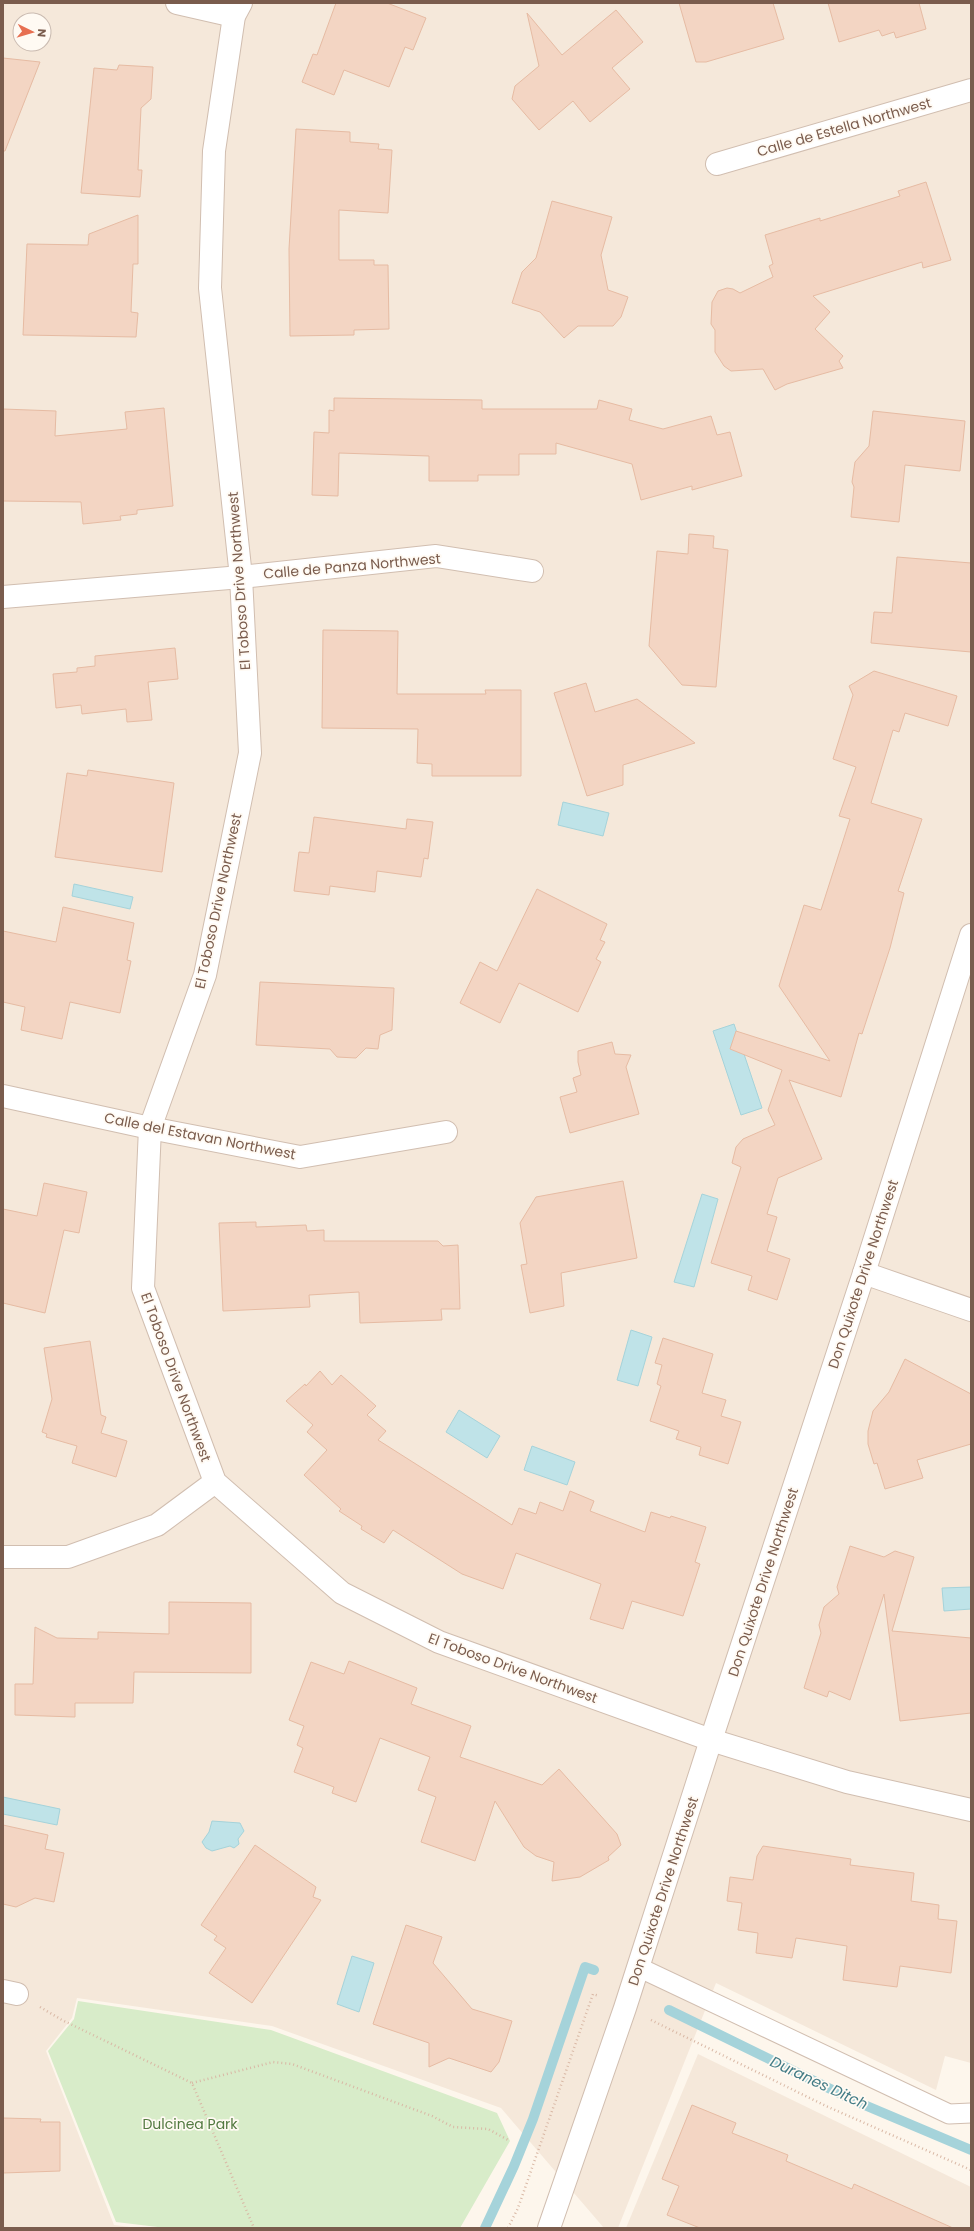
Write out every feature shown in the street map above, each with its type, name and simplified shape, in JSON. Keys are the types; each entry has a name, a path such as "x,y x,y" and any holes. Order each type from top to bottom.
{"street":[{"path":"177,3 238,9"},
{"name":"El Toboso Drive Northwest","path":"238,9 214,151 210,288 241,577 250,753 206,976 150,1128 143,1288 215,1482 342,1593 439,1642 711,1740 847,1782 971,1810"},
{"name":"Calle de Estella Northwest","path":"717,164 971,90"},
{"name":"Calle de Panza Northwest","path":"3,597 241,577 436,556 532,571"},
{"name":"Don Quixote Drive Northwest","path":"549,2228 626,2008 711,1740 864,1273 971,935"},
{"name":"Calle del Estavan Northwest","path":"3,1096 150,1128 300,1157 446,1132"},
{"path":"864,1273 971,1310"},
{"path":"3,1557 68,1557 157,1525 215,1482"}],"lane":[{"path":"638,1967 949,2114 971,2113"}],"path":[{"path":"10,1992 62,2020 192,2083 273,2062 292,2064 432,2116 453,2127 488,2129 510,2141"},
{"path":"508,2228 518,2208 593,1994 626,2008 826,2106 971,2170"},
{"path":"192,2083 254,2228"}],"shaded area":[{"path":"3,3 971,3 971,2063 945,2056 936,2090 716,1983 618,2228 604,2228 501,2108 272,2026 77,1998 72,2018 46,2051 114,2225 139,2228 3,2228"},
{"path":"698,2054 971,2187 971,2228 626,2228"}],"green space":[{"name":"Dulcinea Park","path":"78,2001 271,2030 497,2113 510,2141 460,2228 166,2228 116,2222 48,2051 74,2019"}],"water":[{"path":"563,802 609,813 603,836 558,825"},
{"path":"74,884 133,897 130,909 72,896"},
{"path":"734,1024 762,1108 741,1115 713,1031"},
{"path":"702,1194 718,1199 694,1287 674,1282"},
{"path":"631,1330 652,1337 638,1386 617,1380"},
{"path":"459,1410 500,1436 487,1458 446,1432"},
{"path":"532,1446 575,1462 567,1485 524,1470"},
{"path":"971,1587 971,1609 944,1611 942,1588"},
{"path":"3,1797 60,1809 57,1825 3,1814"},
{"path":"212,1821 240,1823 244,1831 238,1839 239,1844 234,1848 230,1846 212,1851 206,1848 202,1842 209,1832"},
{"path":"352,1956 374,1963 359,2012 337,2004"}],"building":[{"path":"336,3 387,3 426,18 413,50 405,47 389,87 344,70 334,95 302,82 313,54 317,55"},
{"path":"679,3 773,3 784,39 706,62 696,62"},
{"path":"828,3 919,3 926,29 896,38 894,32 882,36 879,30 839,42"},
{"path":"616,10 643,42 612,68 630,89 590,122 573,101 539,130 512,99 515,86 539,66 527,13 562,55"},
{"path":"3,58 40,62 5,151 3,151"},
{"path":"119,65 153,67 151,99 141,108 138,170 142,170 140,197 81,193 94,68 117,70"},
{"path":"296,129 350,132 350,142 379,144 378,149 392,150 388,213 339,210 339,260 374,260 374,265 388,265 389,329 354,330 354,335 290,336 289,249"},
{"path":"926,182 951,260 923,268 922,262 813,296 830,312 815,329 843,356 839,361 843,368 787,384 775,390 763,369 731,371 724,366 715,352 715,330 711,324 712,302 718,291 727,288 733,289 740,293 773,277 769,266 773,264 765,235 820,218 820,221 900,196 898,191"},
{"path":"552,201 612,217 601,255 608,290 628,297 621,317 613,326 578,326 564,338 540,312 512,303 522,272 536,258"},
{"path":"138,215 138,264 133,264 131,312 138,313 136,337 23,335 27,244 88,245 89,234"},
{"path":"334,398 482,400 482,409 597,409 599,400 632,409 629,420 663,429 711,416 717,435 730,432 742,476 692,490 692,486 641,500 632,464 556,443 556,454 519,454 519,475 478,475 478,481 429,481 429,456 339,453 338,496 312,495 314,432 329,433 329,410 334,411"},
{"path":"164,408 173,506 137,510 137,514 120,516 121,520 83,524 81,502 3,501 3,409 56,411 55,436 127,429 125,412"},
{"path":"873,411 965,421 960,471 905,465 899,522 851,517 854,487 852,482 855,462 869,446"},
{"path":"689,534 714,536 713,548 728,550 716,687 682,685 649,646 657,551 688,554"},
{"path":"897,557 971,563 971,652 871,643 874,612 892,613"},
{"path":"323,630 398,631 397,694 486,694 485,690 521,690 521,776 432,776 432,764 417,763 418,729 322,728"},
{"path":"175,648 178,679 148,682 152,720 127,722 126,709 82,714 81,705 56,708 53,674 77,672 77,668 95,666 95,656"},
{"path":"874,671 957,696 948,726 905,713 899,732 893,730 871,803 922,819 898,891 904,893 890,948 862,1034 859,1033 841,1097 789,1080 822,1159 778,1178 767,1214 777,1217 767,1251 790,1259 777,1300 748,1290 752,1276 711,1263 741,1167 732,1163 736,1147 743,1139 775,1125 768,1110 782,1070 730,1049 736,1031 830,1061 779,986 804,905 821,910 850,819 839,816 856,767 833,759 853,695 849,686"},
{"path":"586,683 595,712 637,699 695,743 623,765 623,785 587,796 554,693"},
{"path":"88,770 174,783 162,872 55,857 67,773 87,776"},
{"path":"314,817 406,829 407,819 433,822 428,859 424,858 421,877 377,871 375,892 330,886 329,895 294,891 299,852 309,853"},
{"path":"537,889 607,924 600,940 605,942 596,959 601,962 578,1012 519,983 500,1023 460,1003 480,962 497,971"},
{"path":"63,907 134,923 127,960 131,961 120,1013 70,1002 62,1039 21,1030 25,1007 3,1002 3,931 56,942"},
{"path":"260,982 394,988 392,1030 380,1035 378,1049 366,1048 356,1058 337,1057 330,1049 256,1045"},
{"path":"612,1042 615,1054 631,1055 626,1067 639,1114 570,1133 560,1097 577,1092 573,1078 581,1075 578,1062 578,1051"},
{"path":"623,1181 637,1258 561,1273 564,1306 530,1313 521,1265 527,1264 520,1223 536,1197"},
{"path":"44,1183 87,1192 79,1233 64,1230 45,1313 3,1303 3,1209 37,1216"},
{"path":"256,1222 256,1227 306,1225 307,1231 324,1230 324,1241 438,1241 443,1246 458,1245 460,1309 441,1309 442,1320 360,1323 359,1292 309,1295 310,1307 223,1311 219,1223"},
{"path":"663,1338 713,1354 702,1393 726,1400 721,1416 741,1422 728,1464 699,1455 701,1447 676,1439 679,1431 650,1421 661,1386 657,1384 662,1365 655,1363"},
{"path":"90,1341 101,1415 106,1417 101,1433 127,1441 116,1477 72,1463 77,1446 46,1437 47,1434 42,1432 52,1399 44,1348"},
{"path":"905,1359 971,1394 971,1444 917,1460 923,1478 885,1489 877,1463 874,1464 868,1444 868,1431 873,1411 889,1392"},
{"path":"320,1371 332,1385 341,1375 376,1406 367,1415 386,1431 378,1440 512,1525 519,1508 536,1514 540,1502 563,1511 570,1491 594,1501 590,1511 645,1532 651,1512 670,1518 671,1516 706,1527 695,1562 700,1564 683,1616 632,1601 623,1629 590,1619 601,1584 516,1553 503,1589 462,1574 393,1530 384,1543 361,1529 362,1526 339,1511 341,1509 304,1475 327,1450 307,1432 313,1425 286,1401 305,1384 306,1386"},
{"path":"850,1546 884,1557 895,1551 914,1557 892,1631 971,1638 971,1713 900,1721 884,1594 850,1700 829,1691 827,1697 804,1688 821,1633 819,1625 824,1607 839,1594 837,1587"},
{"path":"169,1602 251,1603 251,1673 134,1672 133,1703 75,1703 75,1717 15,1715 15,1684 33,1684 35,1627 57,1638 98,1639 98,1632 169,1634"},
{"path":"349,1661 417,1688 411,1704 471,1726 460,1757 542,1785 559,1769 617,1834 621,1845 608,1857 609,1860 580,1877 552,1881 554,1862 536,1856 524,1847 495,1801 475,1861 421,1842 436,1797 418,1790 430,1757 380,1738 356,1802 332,1793 334,1787 294,1772 303,1748 297,1745 304,1726 289,1720 311,1662 344,1674"},
{"path":"3,1825 48,1835 45,1849 64,1853 54,1902 35,1898 16,1907 3,1904"},
{"path":"255,1845 316,1887 313,1897 321,1900 252,2003 209,1973 226,1948 214,1940 217,1936 201,1925"},
{"path":"763,1846 851,1859 850,1865 914,1873 911,1901 939,1905 938,1919 957,1921 951,1973 900,1966 897,1987 843,1980 847,1946 796,1938 792,1958 756,1953 758,1933 738,1930 742,1903 727,1901 730,1877 753,1880 757,1856"},
{"path":"406,1925 442,1937 433,1963 472,2009 512,2021 499,2062 491,2072 449,2058 429,2067 429,2043 373,2024"},
{"path":"692,2105 736,2123 732,2133 788,2155 786,2161 852,2189 854,2184 953,2228 700,2228 667,2215 679,2186 662,2179"},
{"path":"3,2118 41,2119 40,2122 60,2122 60,2171 3,2173"}],"waterway":[{"path":"485,2228 514,2166 533,2119 585,1967 594,1970"},
{"name":"Duranes Ditch","path":"669,2010 855,2101 971,2150"}]}
